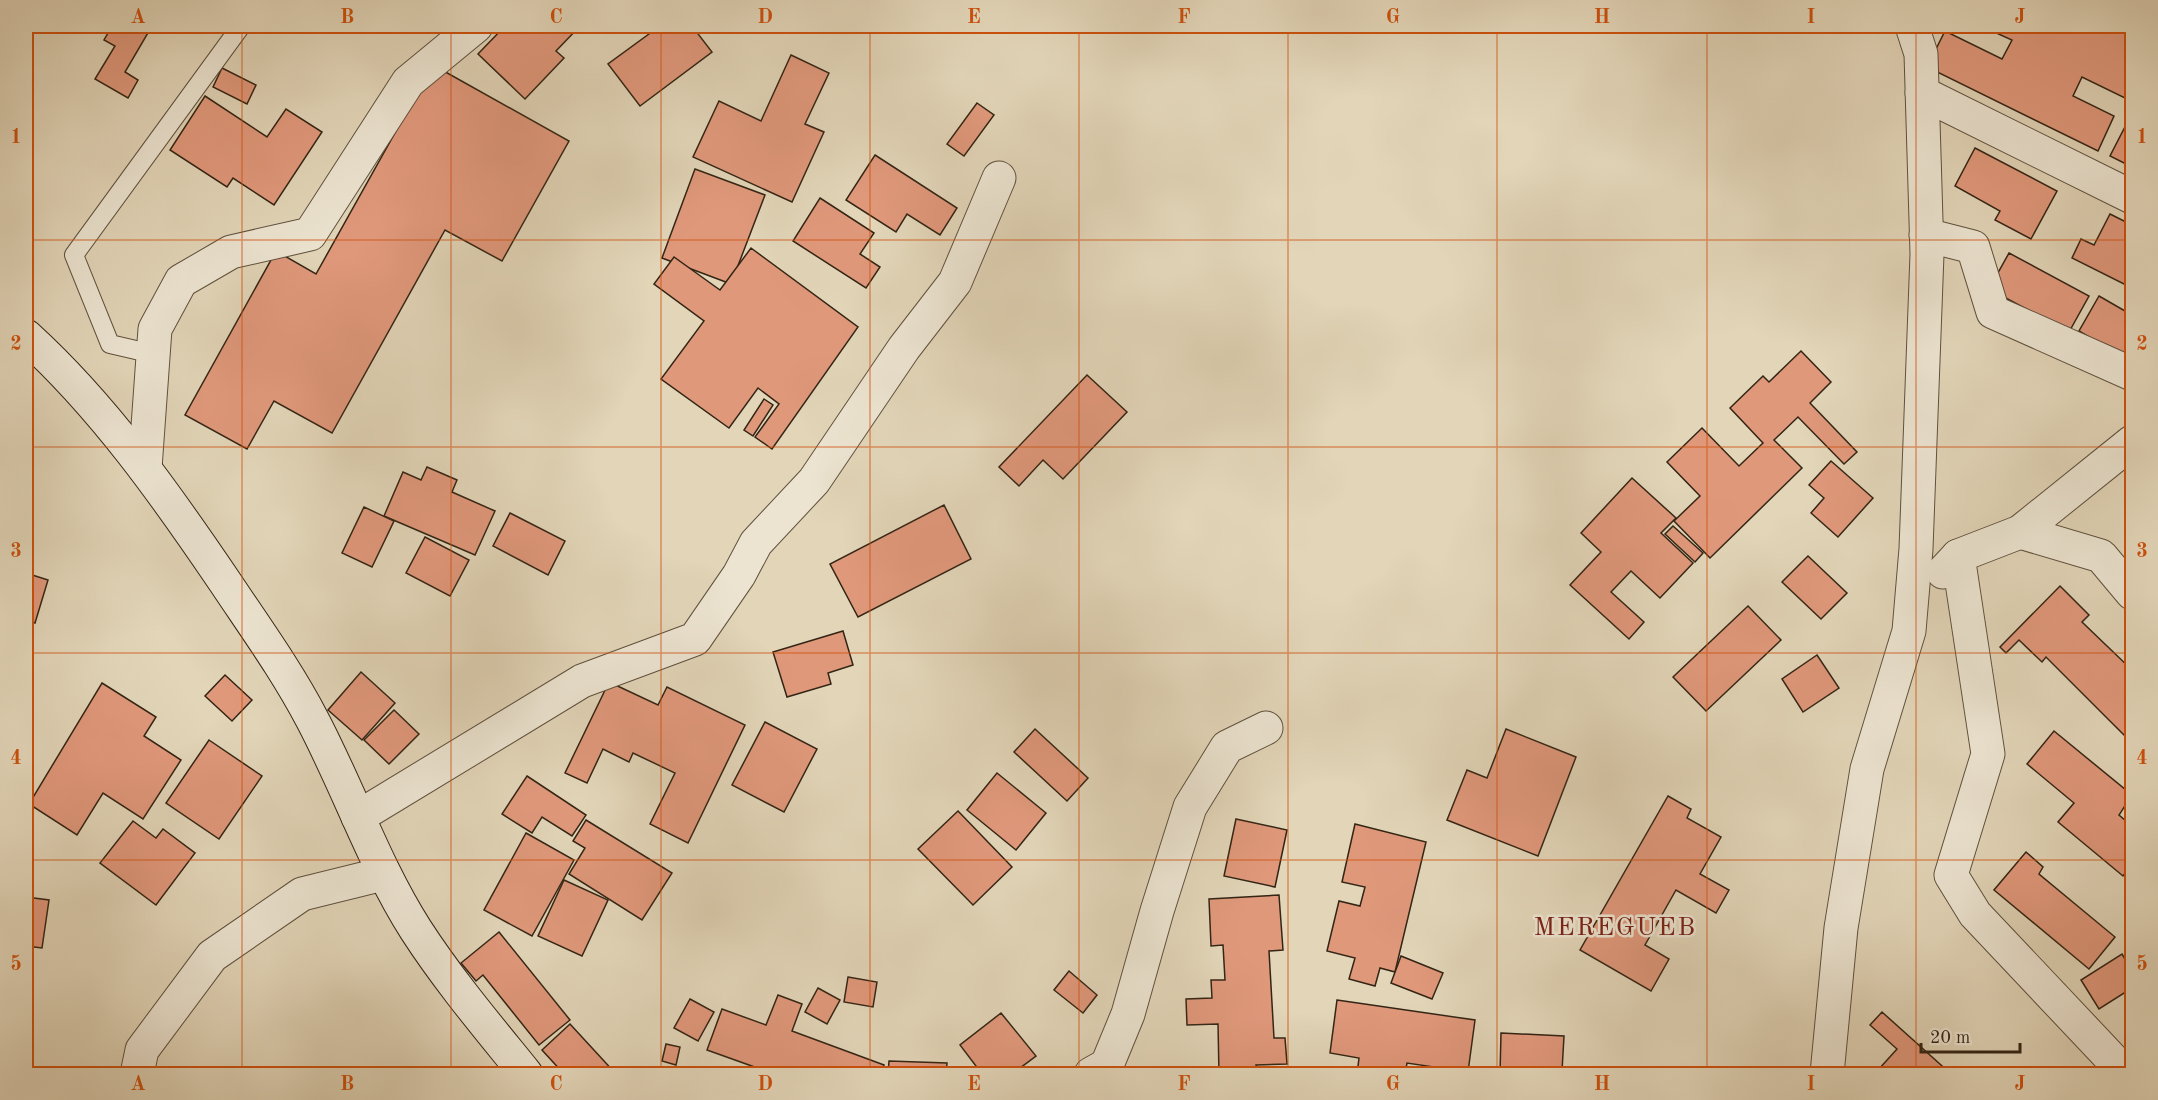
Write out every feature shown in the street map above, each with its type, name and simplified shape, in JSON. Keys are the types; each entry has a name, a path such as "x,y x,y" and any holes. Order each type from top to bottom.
{"street":[{"path":"145,468 155,329 181,281 231,252 310,234 408,82 476,26"},
{"path":"1827,1074 1841,928 1868,769 1909,630 1916,549 1926,235 1921,54 1912,26"},
{"path":"1922,93 2133,197"},
{"path":"358,817 582,681 695,639 740,575 756,543 814,481 904,348 955,282 999,178"},
{"path":"1926,235 1973,248 1993,312 2133,374"},
{"path":"26,336 53,362 159,484 275,657 312,718 383,874 446,974 526,1074"},
{"path":"1911,609 1958,556 2020,532 2133,442"},
{"path":"2020,532 2101,556 2133,593"},
{"path":"1958,556 1988,754 1951,875 1975,914 2126,1074"},
{"path":"1091,1074 1107,1065 1128,1014 1190,807 1227,747 1266,728"},
{"path":"137,1074 142,1050 212,956 302,894 383,874"}],"lane":[{"path":"153,354 110,344 74,255 240,26"}],"building":[{"path":"112,26 152,26 125,72 138,80 128,98 95,79 115,46 104,40"},
{"path":"505,26 580,26 556,51 564,58 525,99 478,54"},
{"path":"660,26 692,26 712,52 640,106 608,64"},
{"path":"1981,26 2119,26 2132,32 2132,87 2127,99 2082,77 2073,96 2114,116 2098,151 1927,67 1945,31 2002,59 2012,40"},
{"path":"791,55 829,73 805,124 824,132 792,202 693,157 719,101 761,121"},
{"path":"433,65 569,141 502,261 445,230 332,433 274,401 247,449 185,415 276,251 316,274"},
{"path":"222,68 256,85 247,104 213,87"},
{"path":"205,96 267,137 286,109 322,132 274,205 233,178 227,187 170,150"},
{"path":"977,103 994,115 964,156 947,144"},
{"path":"2128,121 2132,123 2132,167 2110,156"},
{"path":"1975,148 2057,191 2031,239 1995,220 2000,211 1955,186"},
{"path":"875,155 957,208 940,235 907,214 896,232 846,200"},
{"path":"695,169 765,195 731,284 662,258"},
{"path":"820,198 874,233 860,254 880,267 866,288 793,241"},
{"path":"2110,214 2132,225 2132,288 2072,258 2081,239 2094,245"},
{"path":"751,248 858,327 772,449 755,437 779,404 758,388 729,428 661,379 704,321 654,284 674,257 720,290"},
{"path":"2009,253 2089,296 2069,332 1989,289"},
{"path":"2099,296 2132,315 2132,363 2079,331"},
{"path":"1801,351 1831,382 1810,403 1857,452 1844,464 1798,417 1774,440 1802,468 1710,558 1674,521 1700,496 1667,462 1702,428 1739,466 1763,443 1730,408 1763,376 1769,382"},
{"path":"1087,375 1127,412 1063,479 1043,460 1019,486 999,467"},
{"path":"764,399 773,405 753,436 744,430"},
{"path":"1831,461 1873,498 1838,537 1811,513 1824,498 1809,485"},
{"path":"427,467 457,480 452,492 495,511 475,555 384,516 403,472 421,480"},
{"path":"1632,478 1676,518 1661,533 1693,563 1660,598 1631,571 1611,592 1644,622 1629,639 1570,585 1601,552 1581,533"},
{"path":"944,505 971,559 858,617 830,564"},
{"path":"364,507 394,521 372,567 342,553"},
{"path":"510,513 565,541 548,575 493,546"},
{"path":"1673,526 1703,553 1695,562 1665,534"},
{"path":"425,537 469,560 450,596 406,573"},
{"path":"1808,556 1847,593 1821,619 1782,582"},
{"path":"26,573 48,580 35,623 26,620"},
{"path":"2060,586 2089,615 2082,622 2132,670 2132,743 2046,657 2042,662 2019,640 2006,653 2000,647"},
{"path":"1748,606 1781,640 1706,711 1673,677"},
{"path":"843,631 853,665 828,673 831,684 787,697 773,652"},
{"path":"1817,655 1839,688 1803,712 1782,679"},
{"path":"361,672 395,703 362,740 328,710"},
{"path":"225,675 252,700 232,721 205,696"},
{"path":"609,682 658,705 667,687 745,725 688,843 650,824 675,773 633,753 629,762 603,749 587,783 565,773"},
{"path":"102,683 156,717 144,736 181,760 143,819 103,793 77,835 29,804"},
{"path":"394,710 419,734 389,764 364,740"},
{"path":"765,722 817,749 784,812 732,785"},
{"path":"1035,729 1088,778 1067,801 1014,752"},
{"path":"1506,729 1576,757 1538,856 1447,820 1467,770 1487,778"},
{"path":"2054,731 2132,795 2119,815 2132,826 2132,864 2123,876 2058,822 2074,803 2027,764"},
{"path":"209,740 262,776 219,839 166,803"},
{"path":"997,773 1046,813 1016,850 967,810"},
{"path":"527,776 586,815 572,836 542,817 532,833 502,814"},
{"path":"1668,796 1691,809 1687,818 1721,837 1700,874 1729,890 1716,913 1676,890 1645,945 1669,959 1651,991 1580,950"},
{"path":"958,811 1012,867 973,905 918,849"},
{"path":"1236,819 1287,830 1275,887 1224,876"},
{"path":"586,820 672,873 642,920 569,874 585,848 573,841"},
{"path":"133,821 156,838 163,829 195,853 156,905 100,863"},
{"path":"1355,824 1426,842 1395,972 1380,968 1375,986 1349,979 1355,958 1327,951 1339,901 1360,906 1365,887 1342,882"},
{"path":"526,833 574,860 532,936 484,910"},
{"path":"2026,852 2043,867 2039,874 2115,937 2089,969 1994,890"},
{"path":"564,880 608,900 582,956 538,936"},
{"path":"1279,895 1283,950 1269,951 1274,1038 1285,1038 1287,1064 1256,1065 1257,1069 1283,1068 1283,1074 1219,1074 1218,1024 1187,1025 1186,999 1212,998 1211,980 1225,980 1223,945 1211,946 1209,899"},
{"path":"26,897 49,900 42,948 26,946"},
{"path":"499,932 570,1020 539,1045 483,975 476,981 461,963"},
{"path":"2122,954 2132,971 2132,988 2099,1009 2081,980"},
{"path":"1401,956 1443,973 1432,999 1391,983"},
{"path":"1069,971 1097,995 1083,1013 1054,990"},
{"path":"848,977 877,982 873,1007 844,1002"},
{"path":"818,988 840,1000 827,1024 805,1012"},
{"path":"778,995 802,1004 792,1031 884,1065 880,1074 774,1074 707,1050 722,1009 766,1025"},
{"path":"690,999 714,1012 698,1041 674,1028"},
{"path":"1337,1000 1475,1020 1468,1072 1407,1063 1405,1074 1357,1074 1359,1058 1330,1053"},
{"path":"1882,1012 1951,1074 1885,1074 1879,1069 1897,1049 1870,1025"},
{"path":"1001,1013 1036,1056 1012,1074 982,1074 960,1045"},
{"path":"570,1024 616,1074 564,1074 542,1050"},
{"path":"1501,1033 1564,1036 1562,1071 1568,1074 1500,1074"},
{"path":"666,1044 680,1047 676,1065 662,1061"},
{"path":"889,1061 947,1063 946,1074 888,1074"}],"district":[{"name":"MEREGUEB","path":"1615,926"}]}
